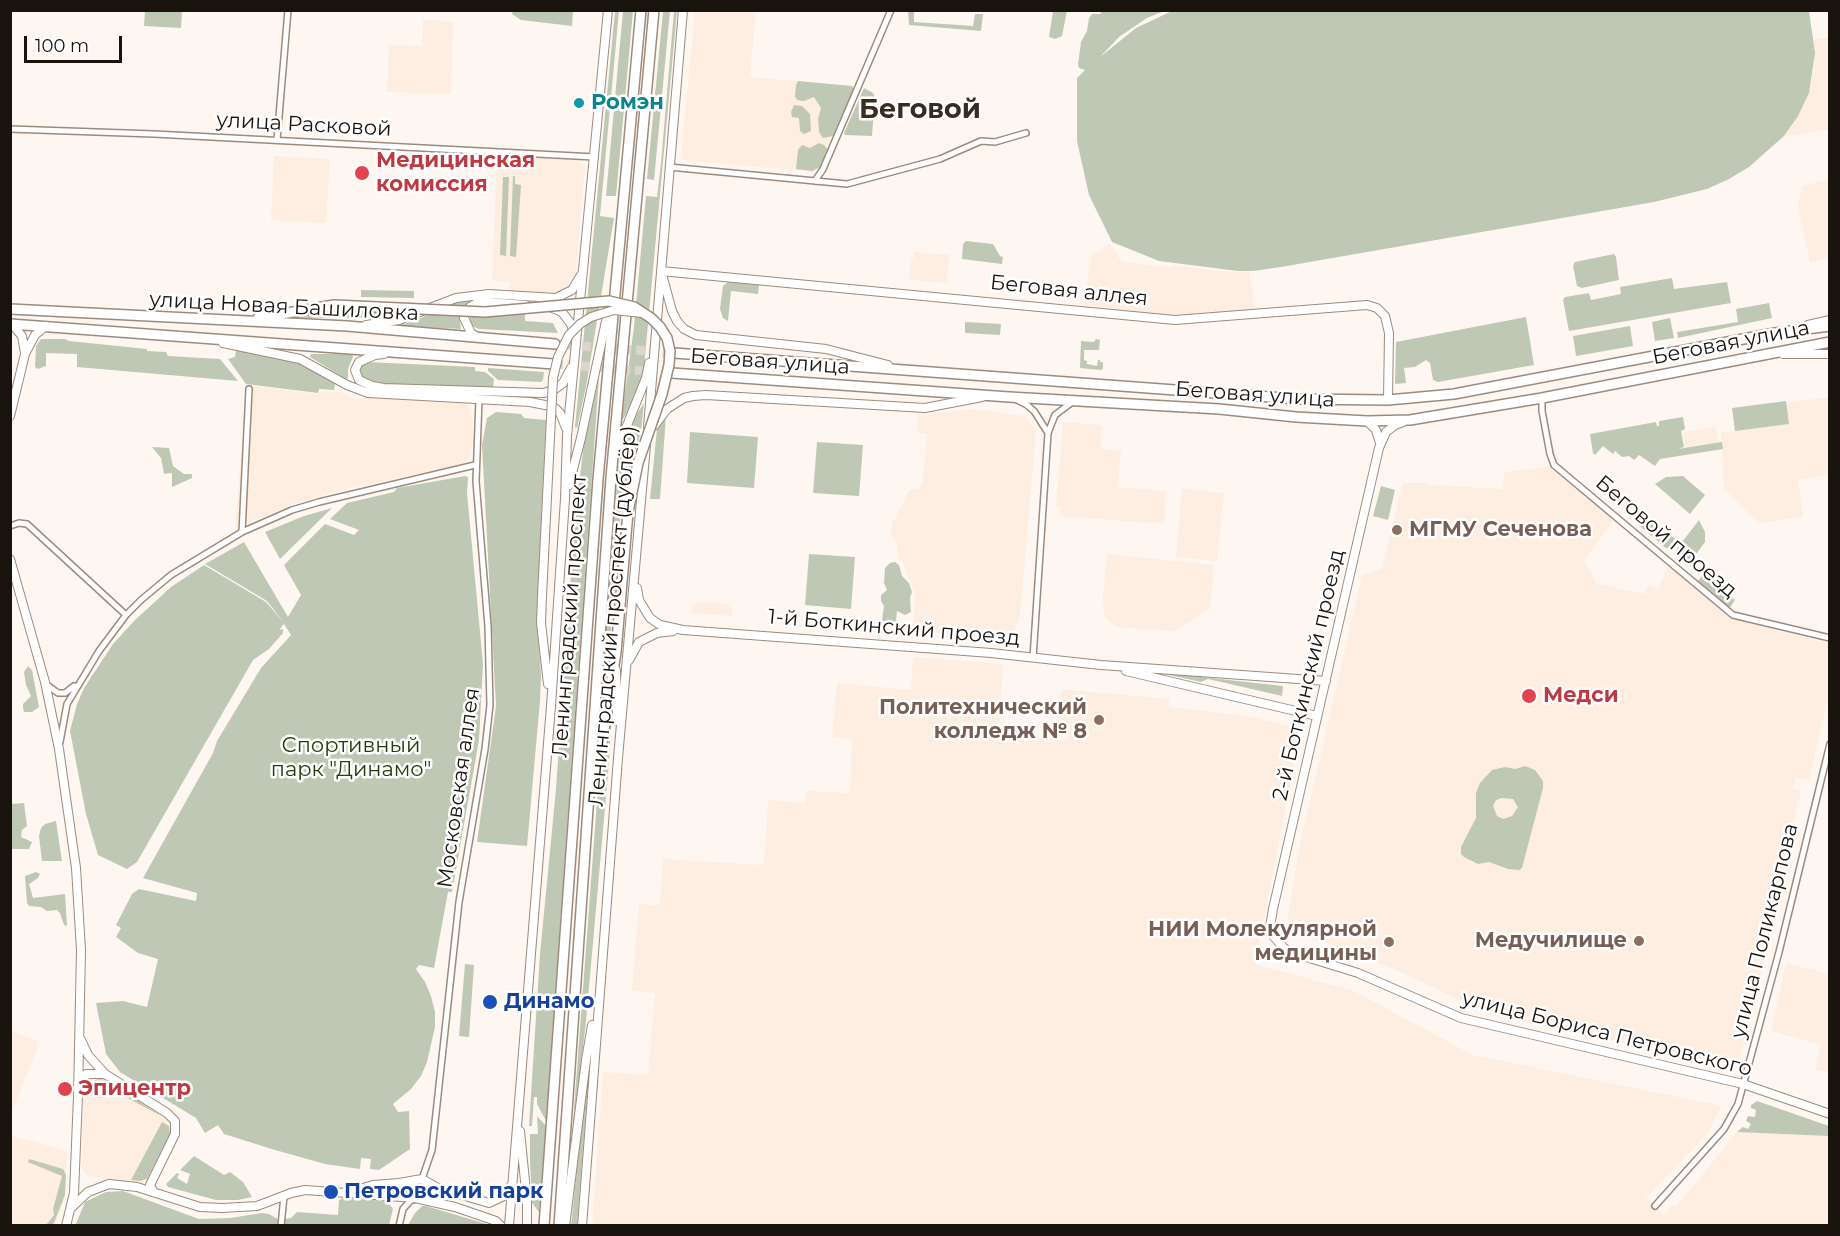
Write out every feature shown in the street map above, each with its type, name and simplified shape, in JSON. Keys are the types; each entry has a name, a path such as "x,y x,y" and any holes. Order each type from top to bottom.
{"main road":[{"path":"509,1226 551,706 567,436 608,10"},
{"name":"Ленинградский проспект","path":"544,1226 598,479 640,10"},
{"name":"Ленинградский проспект","path":"559,1226 611,478 654,10"},
{"name":"Ленинградский проспект (дублёр)","path":"582,1226 618,758 683,10"},
{"path":"347,326 399,320 441,303 472,296 489,294 559,297 573,290 583,271"},
{"name":"Беговая улица","path":"661,271 674,316 684,329 696,335 836,351 878,364 937,373"},
{"name":"Беговая аллея","path":"661,271 1175,320 1367,304 1377,308 1385,316 1389,333 1388,400"},
{"path":"565,499 617,276"},
{"path":"221,320 258,318 334,305 485,312 609,302 634,307 660,327 667,338 670,351 669,365 662,394 642,451 629,502 616,652 586,835"},
{"path":"477,337 471,333 464,318 465,312 477,303 547,306 556,308 571,324 575,349"},
{"name":"улица Новая Башиловка","path":"10,309 347,326 555,344"},
{"path":"551,706 541,623 553,378 558,357 572,332 585,320 620,310 646,314"},
{"path":"1775,333 1830,320"},
{"path":"11,324 22,336 25,354"},
{"name":"улица Новая Башиловка","path":"11,324 554,364"},
{"path":"10,416 25,354 35,335 46,326"},
{"path":"611,478 621,440 646,378 656,326"},
{"name":"Беговая улица","path":"674,353 1297,399 1388,400 1454,394 1775,333 1830,326"},
{"path":"201,339 300,359 360,391 530,402 555,408 565,424 567,436"},
{"name":"Беговая улица","path":"672,373 1367,421 1410,420 1542,398 1758,354 1830,342"},
{"path":"399,352 375,355 359,362 355,370 359,380 372,387 384,388 544,393 563,383 574,361"},
{"path":"1758,354 1830,354"},
{"path":"646,450 659,417 675,403 693,396 778,398 925,408 993,396"},
{"name":"2-й Боткинский проезд","path":"1273,909 1379,448 1382,438 1390,428 1410,420"},
{"path":"1367,421 1379,435 1379,448"},
{"path":"11,561 45,681 59,749 76,868 81,950 76,1155 71,1208 66,1226"},
{"name":"1-й Боткинский проезд","path":"635,578 639,600 650,618 660,625 683,630 830,639 1101,665 1326,681"},
{"name":"1-й Боткинский проезд","path":"626,673 631,656 639,642 657,633 683,630"},
{"path":"616,652 618,758"},
{"name":"1-й Боткинский проезд","path":"1101,665 1317,716"},
{"name":"улица Бориса Петровского","path":"1273,909 1271,932 1279,944 1290,952 1358,973 1451,1015 1499,1029 1743,1084 1830,1114"},
{"path":"565,1226 586,1060 599,990"},
{"path":"79,1033 88,1055 105,1074 167,1113 175,1121 176,1129 150,1185 153,1191"},
{"path":"78,1083 86,1074 105,1074"},
{"path":"518,1113 525,1178 527,1226"},
{"path":"137,1188 152,1180"},
{"path":"347,1192 374,1185 422,1181 489,1203 504,1196 512,1182"},
{"path":"418,1199 430,1194 422,1181"},
{"path":"418,1199 412,1195 410,1189 422,1181"},
{"path":"71,1208 81,1197 97,1187 115,1184 153,1191 200,1207 222,1209 257,1206 305,1190 418,1199 486,1217 501,1226"}],"street":[{"path":"277,140 288,10"},
{"path":"815,181 823,169 891,10"},
{"name":"улица Расковой","path":"10,129 277,140 595,158"},
{"path":"669,166 852,183 940,159 981,141 995,142 1026,133"},
{"path":"242,532 249,389"},
{"path":"1009,397 1027,405 1034,411 1040,417 1048,433"},
{"name":"Беговой проезд","path":"1542,398 1542,411 1554,465 1733,615 1830,638"},
{"name":"Московская аллея","path":"422,1181 432,1150 459,902 485,749 490,705 488,626 475,465 479,399"},
{"path":"1033,658 1048,433 1055,415 1065,405 1075,400"},
{"path":"59,749 67,704 99,651 126,615 171,575 242,532 310,504 475,465"},
{"path":"10,526 19,523 27,524 126,615"},
{"path":"45,681 51,690 62,693 72,689 80,681"},
{"name":"улица Поликарпова","path":"1655,1206 1724,1129 1738,1104 1779,952 1830,744"},
{"path":"281,1226 284,1196"},
{"path":"399,1226 403,1209 410,1201 418,1199"}],"shaded area":[{"path":"695,11 756,11 750,77 852,86 854,89 818,170 813,172 683,160 681,156"},
{"path":"423,20 453,21 451,94 387,92 389,45 422,46"},
{"path":"1829,38 1829,130 1784,136 1798,116 1809,93 1814,67 1814,40"},
{"path":"274,156 330,159 326,223 271,220"},
{"path":"497,156 579,160 585,166 575,280 573,286 561,294 509,294 509,282 492,280"},
{"path":"1829,179 1829,258 1810,263 1798,206 1802,186"},
{"path":"1109,243 1122,262 1172,268 1173,265 1217,271 1249,272 1256,311 1180,317 1084,305 1090,258"},
{"path":"914,252 949,255 947,283 909,280 911,258 914,258"},
{"path":"247,385 318,394 322,391 340,392 355,399 378,397 465,402 471,410 473,425 471,457 465,463 330,493 291,505 235,529"},
{"path":"1829,397 1829,475 1798,480 1803,517 1760,523 1724,489 1721,433 1789,424 1786,403"},
{"path":"970,409 1025,416 1036,431 1020,617 1014,631 1005,635 984,637 913,631 915,594 903,562 898,559 898,547 891,533 892,519 896,519 910,489 917,490 922,485 927,434 917,433 918,414 928,415"},
{"path":"1063,422 1102,425 1101,449 1121,451 1118,487 1166,491 1164,524 1059,516 1060,506 1056,505"},
{"path":"1716,427 1719,443 1685,448 1683,432"},
{"path":"1550,466 1614,520 1584,560 1597,584 1645,594 1648,586 1659,589 1668,565 1731,618 1829,644 1829,695 1809,780 1796,778 1793,788 1801,791 1773,907 1775,915 1738,1066 1491,1015 1403,973 1343,949 1286,930 1300,844 1362,576 1382,569 1402,485 1428,483 1428,485 1503,489 1504,473"},
{"path":"1182,489 1224,493 1217,561 1176,557"},
{"path":"1107,554 1214,565 1210,608 1175,631 1115,627 1104,616 1103,597"},
{"path":"697,602 727,604 732,609 732,616 691,613 692,606"},
{"path":"913,657 1003,664 999,734 1067,740 1069,726 1057,725 1061,689 1169,699 1169,707 1246,716 1301,729 1255,964 1354,991 1473,1055 1722,1106 1707,1134 1646,1198 1664,1214 1673,1205 1676,1207 1737,1132 1829,1136 1829,1225 592,1226 603,1072 648,1075 655,993 632,991 639,904 660,905 663,859 764,865 768,800 805,803 806,791 850,793 852,739 832,737 837,683 911,690"},
{"path":"1786,963 1829,974 1829,1073 1815,1069 1821,1045 1771,1031"},
{"path":"11,1030 39,1044 11,1114"},
{"path":"96,1075 107,1078 164,1116 172,1127 171,1134 149,1178 144,1183 92,1176 86,1174 82,1168 83,1088 87,1079"},
{"path":"10,1135 67,1151 62,1195 64,1202 55,1225 11,1225"}],"green space":[{"path":"513,10 573,12 572,26 521,20 512,14"},
{"path":"1103,10 1164,11 1147,18 1119,37 1100,57 1136,28 1174,10 1809,11 1815,53 1809,93 1798,116 1784,136 1749,167 1707,189 1654,202 1281,267 1238,271 1159,261 1112,242 1089,195 1077,141 1077,78 1085,70 1079,68 1078,64 1081,42 1087,31 1089,18 1092,14 1100,14"},
{"path":"145,11 182,11 181,28 144,26"},
{"path":"615,11 619,11 600,216 614,218 577,428 575,427"},
{"path":"623,11 633,11 616,196 606,196"},
{"path":"663,11 670,11 654,180 647,179"},
{"path":"674,11 677,11 644,367 633,403 621,422 634,327 646,196 657,197"},
{"path":"908,11 914,11 914,22 973,26 975,14 983,14 981,31 909,25"},
{"path":"1053,11 1067,11 1062,36 1055,39 1049,37"},
{"path":"798,81 852,86 854,89 833,136 823,138 819,132 818,119 821,108 814,97 804,101 797,100 795,96"},
{"path":"864,88 873,93 875,97 872,136 845,135 844,133"},
{"path":"794,105 802,106 810,114 811,131 804,134 800,131 799,118 792,117 791,112"},
{"path":"819,143 828,150 820,167 812,171 796,169 798,150 802,145 810,148"},
{"path":"513,176 515,176 515,184 521,185 516,257 510,256"},
{"path":"503,177 509,177 506,256 500,255"},
{"path":"966,241 993,244 1003,257 1002,264 962,259 963,244"},
{"path":"1614,254 1619,280 1582,288 1577,286 1573,266 1575,262"},
{"path":"1672,278 1674,289 1727,282 1731,303 1569,331 1563,300 1565,297 1589,293 1591,300 1621,294 1620,287"},
{"path":"728,282 759,285 758,294 731,291 728,321 723,318 720,309 723,286"},
{"path":"361,290 414,291 414,298 361,297"},
{"path":"472,299 461,310 459,316 461,329 397,326 417,320 453,302"},
{"path":"378,302 430,305 402,314 374,318 290,318 290,316 334,309 378,311"},
{"path":"1769,303 1772,318 1678,338 1677,332 1738,322 1736,309"},
{"path":"525,314 525,321 553,323 558,333 479,329 474,327 470,321 470,316"},
{"path":"1526,317 1534,365 1438,382 1433,380 1430,363 1426,360 1415,367 1404,368 1406,383 1395,384 1396,342"},
{"path":"1670,318 1674,338 1655,341 1652,322"},
{"path":"965,322 1001,324 1000,335 965,333"},
{"path":"1630,326 1633,346 1576,356 1573,336"},
{"path":"41,339 65,339 147,349 147,351 166,352 168,356 220,359 238,381 77,367 77,354 46,353 46,366 38,369 35,367 36,346"},
{"path":"1096,339 1100,340 1099,350 1084,350 1084,360 1087,364 1097,366 1100,360 1103,362 1103,369 1080,368 1081,341 1094,342"},
{"path":"236,350 285,358 299,363 335,383 334,390 319,389 318,393 246,384 228,359 235,357"},
{"path":"311,354 352,354 348,378 346,379 310,357"},
{"path":"366,362 475,367 475,371 485,372 494,379 493,387 374,384 361,378 359,374 361,366"},
{"path":"488,368 544,372 543,380 541,382 498,380 488,371"},
{"path":"599,378 546,1121 537,1104 537,1097 534,1097 532,1126 529,1126 540,954 556,789 575,516 584,444"},
{"path":"1786,401 1789,424 1735,431 1732,408"},
{"path":"644,403 641,432 621,511 608,667 599,747 597,747 618,468 624,440"},
{"path":"496,412 521,414 524,418 546,420 537,610 541,676 540,701 527,846 477,842 496,706 482,445 487,418"},
{"path":"666,416 660,499 650,499 657,429"},
{"path":"1683,417 1685,429 1681,431 1684,447 1678,449 1722,442 1723,449 1660,459 1655,466 1639,455 1634,460 1629,456 1622,457 1615,451 1613,454 1603,446 1595,455 1593,453 1590,434 1656,422 1659,426 1659,421"},
{"path":"690,432 758,437 754,488 687,483"},
{"path":"817,442 863,445 859,496 813,493"},
{"path":"152,447 169,448 173,466 184,474 192,474 192,478 172,487 172,473 164,474 161,458"},
{"path":"1683,476 1705,495 1690,514 1655,484 1666,477"},
{"name":"Спортивный парк \"Динамо\"","path":"468,477 467,493 483,664 479,740 452,892 448,892 434,968 419,965 416,969 425,982 435,1012 435,1027 427,1062 421,1076 411,1089 393,1104 398,1112 409,1111 410,1149 379,1170 370,1169 371,1159 361,1158 360,1169 325,1164 275,1150 224,1134 218,1125 205,1133 196,1118 120,1072 106,1054 96,1003 123,1001 147,1007 158,959 138,953 116,937 121,928 116,925 132,894 139,889 196,901 197,893 143,878 213,753 217,741 261,668 291,635 284,624 279,630 283,629 283,633 269,649 253,660 137,862 127,869 98,855 86,814 70,731 77,704 84,688 113,644 171,587 204,565 266,602 284,623 267,601 205,564 244,542 288,617 301,595 284,565 325,524 354,535 359,530 330,519 347,503 394,492 397,488"},
{"path":"1381,486 1395,490 1388,520 1373,516"},
{"path":"332,508 280,559 265,532 304,516"},
{"path":"1645,513 1675,539 1667,549 1636,523"},
{"path":"1699,520 1705,532 1705,542 1691,561 1676,550"},
{"path":"809,554 855,557 851,609 805,605"},
{"path":"895,562 899,565 902,576 909,583 912,592 911,612 905,615 897,611 896,621 890,625 882,620 884,606 881,595 887,590 884,583 885,568"},
{"path":"1704,573 1735,600 1729,609 1698,581"},
{"path":"28,666 32,670 39,707 32,712 24,712 23,704 31,696 24,672"},
{"path":"615,671 586,1021 572,1136 599,774"},
{"path":"1156,672 1283,686 1282,696 1208,679 1201,682"},
{"path":"1525,766 1535,770 1543,781 1522,868 1508,869 1489,862 1478,864 1461,854 1461,847 1476,818 1476,793 1480,783 1492,770 1505,767 1515,769","holes":["1513,799 1518,807 1512,816 1503,819 1497,816 1493,806 1496,800"]},
{"path":"24,803 27,826 22,830 21,837 32,842 29,849 12,849 10,848 11,804"},
{"path":"56,821 62,861 42,861 39,836 41,828 45,824"},
{"path":"36,872 40,874 38,878 29,884 33,898 65,894 67,926 64,925 57,910 47,911 41,907 29,906 27,903 25,876"},
{"path":"465,964 474,965 469,1037 459,1036"},
{"path":"587,1072 589,1072 577,1225 571,1226"},
{"path":"98,1079 107,1080 161,1116 122,1095 101,1098 87,1095 90,1083"},
{"path":"1757,1101 1829,1126 1829,1136 1737,1132 1743,1127 1748,1129 1751,1124 1746,1121 1748,1116 1755,1117 1756,1110 1751,1108 1751,1105"},
{"path":"537,1116 546,1126 539,1212 532,1203 530,1161 530,1134 538,1134"},
{"path":"162,1122 169,1126 170,1134 147,1179 131,1180"},
{"path":"194,1156 224,1175 230,1172 243,1182 252,1197 238,1200 216,1200 168,1187 166,1184 177,1173 179,1174 177,1178 187,1184 190,1174 180,1170"},
{"path":"29,1159 63,1169 66,1175 65,1195 53,1225 46,1225 54,1215 53,1209 62,1176 28,1162"},
{"name":"Петровский парк","path":"123,1191 199,1219 230,1218 262,1213 279,1220 291,1218 297,1212 338,1215 339,1200 343,1198 384,1200 393,1209 389,1225 75,1226 85,1202 106,1192"},
{"name":"Петровский парк","path":"422,1206 426,1206 490,1225 408,1225"}],"tunnel":[{"path":"555,344 674,353"},
{"path":"554,364 672,373"}],"place":[{"name":"Ромэн","path":"579,103"},
{"name":"Медицинская комиссия","path":"362,173"},
{"name":"МГМУ Сеченова","path":"1397,530"},
{"name":"Медси","path":"1529,696"},
{"name":"Политехнический колледж № 8","path":"1099,720"},
{"name":"Медучилище","path":"1639,941"},
{"name":"НИИ Молекулярной медицины","path":"1389,942"},
{"name":"Динамо","path":"490,1002"},
{"name":"Эпицентр","path":"65,1089"},
{"name":"Петровский парк","path":"331,1192"}],"district":[{"name":"Беговой","path":"920,110"}]}
